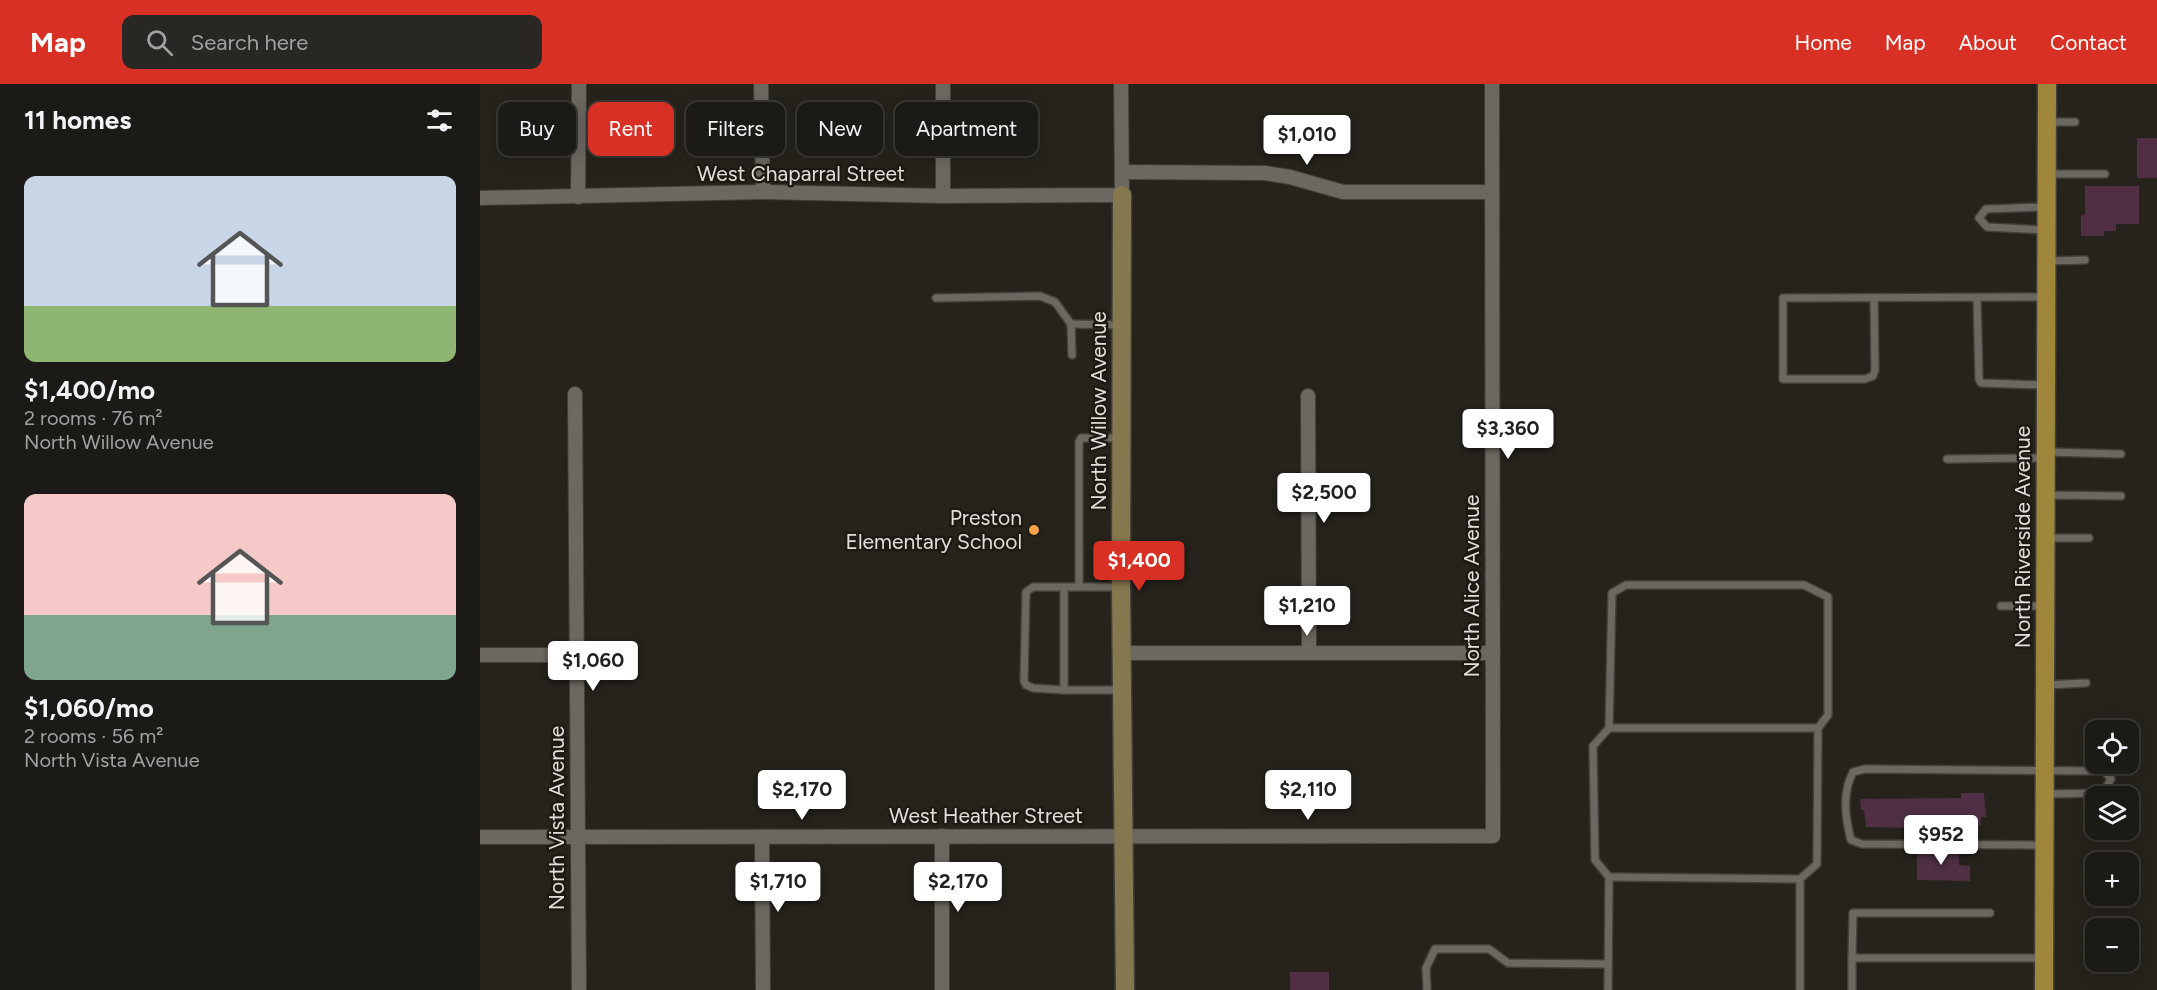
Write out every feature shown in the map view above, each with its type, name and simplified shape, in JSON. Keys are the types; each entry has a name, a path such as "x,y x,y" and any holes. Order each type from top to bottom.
{"main road":[{"name":"North Riverside Avenue","path":"2044,990 2047,84"}],"street":[{"path":"578,197 579,84"},
{"path":"761,84 763,192"},
{"path":"943,84 943,196"},
{"name":"North Willow Avenue","path":"1121,84 1121,587 1125,990"},
{"name":"North Alice Avenue","path":"1492,84 1493,836"},
{"path":"1122,172 1265,173 1290,177 1343,192 1492,192"},
{"name":"West Chaparral Street","path":"480,198 763,192 943,196 1122,195"},
{"name":"North Vista Avenue","path":"576,394 579,990"},
{"path":"1308,396 1309,652"},
{"path":"1122,652 1493,652"},
{"path":"480,655 577,655"},
{"path":"942,836 942,990"},
{"name":"West Heather Street","path":"480,837 1493,836"},
{"path":"762,837 763,990"}],"lane":[{"path":"2047,122 2075,122"},
{"path":"2047,174 2105,174"},
{"path":"2047,207 1986,209 1979,218 1987,227 2047,230"},
{"path":"2047,261 2085,260"},
{"path":"936,298 1040,296 1055,302 1071,324 1072,355"},
{"path":"1874,298 1875,370 1873,376 1865,380 1783,379 1783,298 2046,297"},
{"path":"1977,298 1979,379 1981,383 2046,385"},
{"path":"1071,324 1121,325"},
{"path":"1079,587 1078,445 1082,438 1121,438"},
{"path":"1947,459 2121,454"},
{"path":"2046,495 2121,496"},
{"path":"2045,538 2089,538"},
{"path":"1608,990 1609,877 1595,860 1593,746 1609,728 1612,593 1626,585 1804,585 1828,597 1828,715 1818,728 1817,864 1800,879 1609,877"},
{"path":"1121,587 1033,587 1026,592 1024,681 1026,685 1033,688 1122,690"},
{"path":"1064,587 1064,690"},
{"path":"2001,606 2045,606"},
{"path":"2045,685 2086,683"},
{"path":"1609,728 1818,728"},
{"path":"2044,794 2103,793 2111,779 2104,771 1865,769 1853,772 1846,784 1845,802 1851,840 1862,844 2044,845"},
{"path":"1800,879 1800,990"},
{"path":"1852,990 1853,913 1990,913"},
{"path":"1427,990 1426,968 1434,949 1489,949 1508,963 1608,964"},
{"path":"1852,958 2044,958"}],"building":[{"path":"2137,138 2157,138 2157,178 2137,178"},
{"path":"2085,186 2139,186 2139,224 2116,224 2116,231 2104,231 2104,236 2081,236 2081,215 2085,215"},
{"path":"1961,793 1984,793 1986,817 1981,817 1981,826 1959,826 1959,839 1917,839 1917,828 1866,827 1864,810 1861,810 1860,799 1961,798"},
{"path":"1917,850 1959,850 1959,865 1970,866 1970,881 1917,880"},
{"path":"1290,972 1329,972 1329,990 1290,990"}],"place":[{"name":"Preston Elementary School","path":"1034,530"}]}
